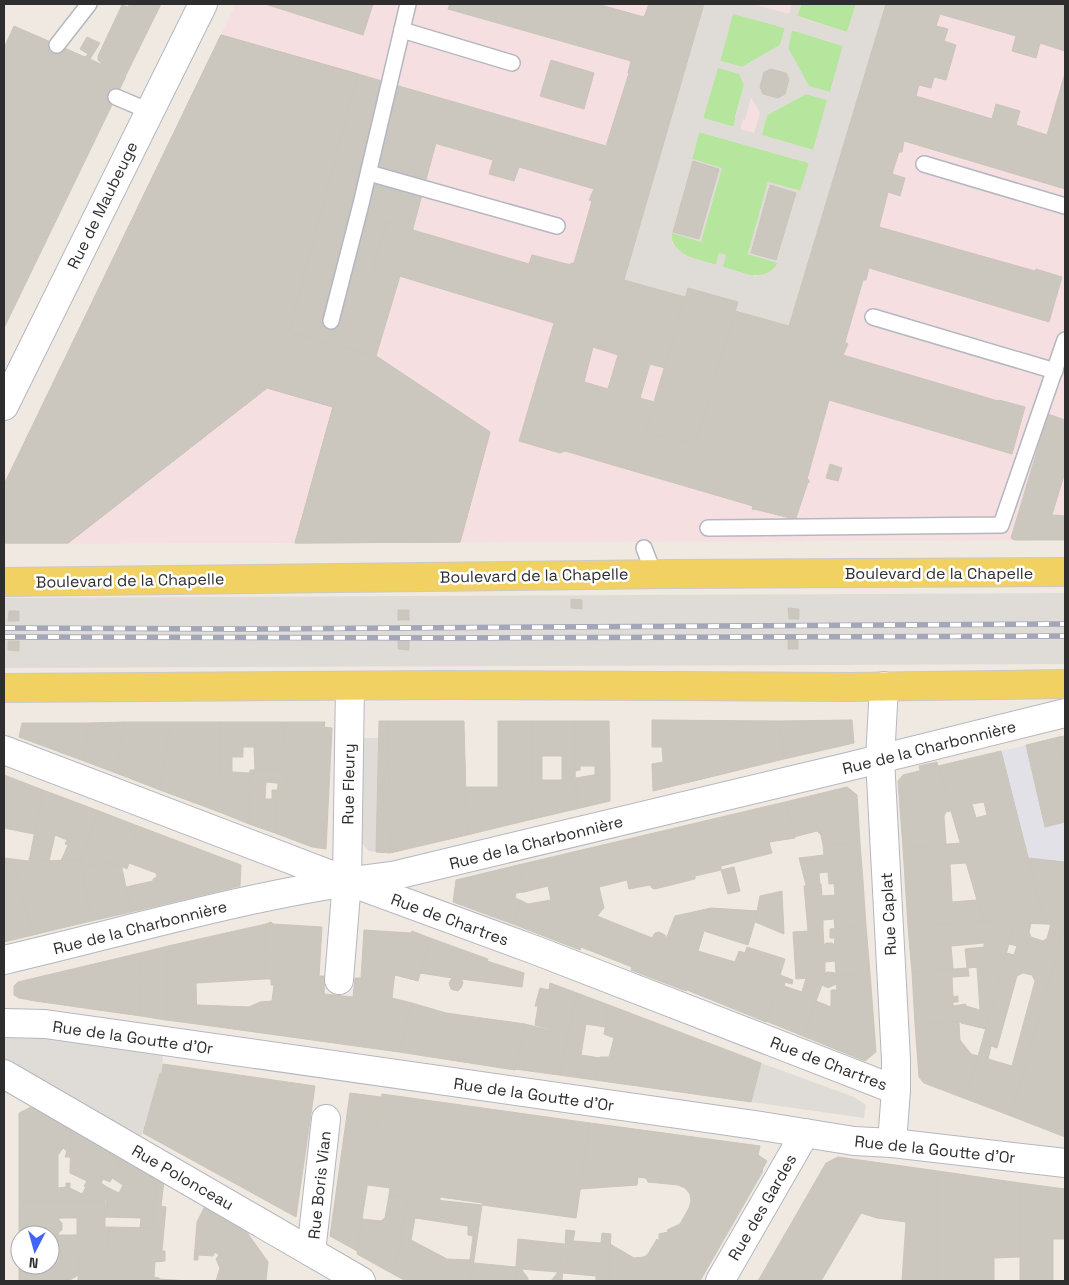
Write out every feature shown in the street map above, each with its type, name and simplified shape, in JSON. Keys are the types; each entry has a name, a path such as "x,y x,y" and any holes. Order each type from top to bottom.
{"main road":[{"name":"Boulevard de la Chapelle","path":"4,582 654,574 1065,572"},
{"path":"4,688 1065,684"}],"street":[{"name":"Rue de Maubeuge","path":"4,406 203,4"},
{"name":"Rue Fleury","path":"347,881 350,686"},
{"name":"Rue Caplat","path":"884,686 880,759 896,1090 892,1143"},
{"name":"Rue de la Charbonnière","path":"4,960 262,897 347,881 392,876 1065,713"},
{"name":"Rue de Chartres","path":"4,750 347,881 535,950 896,1090"},
{"path":"339,980 347,881"},
{"name":"Rue de la Goutte d'Or","path":"4,1023 45,1024 854,1141 892,1143 1065,1163"},
{"name":"Rue Polonceau","path":"4,1074 311,1252 331,1274 361,1281"},
{"name":"Rue Boris Vian","path":"311,1252 326,1119"},
{"name":"Rue des Gardes","path":"720,1281 805,1134"}],"lane":[{"path":"57,45 89,4"},
{"path":"331,321 408,4"},
{"path":"402,30 512,63"},
{"path":"116,96 149,111"},
{"path":"924,164 1065,206"},
{"path":"368,173 557,226"},
{"path":"873,317 1055,371"},
{"path":"708,528 1001,525 1065,340"},
{"path":"644,548 654,574"}],"shaded area":[{"path":"236,4 1065,4 1065,540 4,544 4,482"},
{"path":"704,4 753,4 789,14 792,4 798,4 801,5 797,17 847,32 856,4 886,4 789,326 735,311 737,302 688,288 685,297 624,280","holes":["733,14 785,28 780,45 742,67 720,61","792,30 843,46 830,92 809,86 788,48","718,68 739,74 744,85 733,127 703,118","806,94 827,100 813,150 762,135 767,115","751,97 760,113 754,133 740,129 743,119 745,120","699,132 809,163 800,191 768,182 748,254 778,263 774,269 766,274 753,276 723,267 726,255 719,253 716,265 686,256 672,243 672,233 701,242 722,168 692,159"]},
{"path":"1065,593 1065,664 4,668 4,598"},
{"path":"358,738 379,738 376,852 369,851 358,839"},
{"path":"1026,745 1045,826 1065,822 1065,925 1045,924 1001,751"},
{"path":"16,1030 163,1050 162,1073 160,1073 140,1140 4,1062 4,1039"},
{"path":"761,1063 854,1097 866,1105 864,1118 751,1102"}],"green space":[{"path":"798,4 856,4 847,32 797,16 801,5"},
{"path":"733,13 785,28 780,45 742,67 720,61"},
{"path":"792,30 843,46 830,92 809,87 788,48"},
{"path":"718,67 740,74 744,85 734,127 703,118"},
{"path":"806,94 828,100 813,150 761,135 767,115"},
{"path":"699,132 809,163 801,191 768,182 748,254 778,263 768,273 753,276 723,267 719,254 716,265 694,259 681,252 672,241 671,233 722,169 692,159"}],"building":[{"path":"130,4 161,4 126,75 102,64 98,60 98,56 122,5 128,7"},
{"path":"265,4 373,4 363,35"},
{"path":"450,4 597,4 644,17 649,4 704,4 624,280 685,297 665,368 650,364 640,398 654,402 645,432 695,444 735,311 789,326 886,4 1065,4 1065,51 1040,43 1036,58 1012,51 1016,36 940,14 936,26 948,29 944,41 956,45 946,80 934,77 931,88 919,85 916,96 992,119 996,104 1020,111 1016,125 1047,135 1065,73 1065,189 904,141 902,152 899,152 892,174 905,178 900,196 888,192 879,227 1062,277 1049,322 869,268 866,280 863,280 845,342 848,344 843,355 998,401 1025,407 1012,454 829,400 807,479 809,483 796,518 798,520 754,510 752,509 753,506 565,451 560,453 519,441 554,323 373,268 386,222 413,228 413,230 529,264 532,255 571,265 571,263 574,263 592,201 589,200 594,189 519,167 514,181 489,174 493,160 386,129 399,86 606,146 631,61 448,9","holes":["593,347 618,355 608,389 584,382"]},
{"path":"14,26 85,57 88,54 80,49 87,37 100,43 90,59 126,76 4,328 4,48"},
{"path":"221,35 358,74 289,332 376,356 490,432 460,542 295,543 333,407 267,388 68,543 4,543 4,485","holes":["143,378 207,393 138,445 110,424"]},
{"path":"221,35 358,74 289,332 376,356 490,432 460,542 295,543 333,407 267,388 68,543 4,543 4,485"},
{"path":"551,60 594,73 584,109 540,96"},
{"path":"771,69 786,73 789,79 785,94 778,98 763,94 760,87 764,72"},
{"path":"358,74 399,86 386,129 436,143 413,228 386,222 373,268 400,276 376,356 289,332"},
{"path":"693,161 719,169 699,239 673,232"},
{"path":"770,185 796,193 776,260 751,253"},
{"path":"688,288 738,302 695,444 645,432"},
{"path":"1048,414 1065,420 1065,472 1052,515 1065,516 1065,540 1014,540 1011,538"},
{"path":"830,464 842,468 838,481 826,478"},
{"path":"571,599 582,600 582,609 571,608"},
{"path":"788,608 799,609 799,619 789,619"},
{"path":"398,610 409,610 409,620 398,620"},
{"path":"9,611 19,611 19,621 8,621"},
{"path":"798,638 798,649 788,649 788,639"},
{"path":"398,639 409,640 409,650 398,649"},
{"path":"8,641 19,641 19,651 8,650"},
{"path":"652,720 780,721 784,759 653,791 652,764 663,762 662,747 652,747"},
{"path":"852,720 854,743 784,759 780,721"},
{"path":"379,721 389,721 390,853 376,852"},
{"path":"389,721 464,721 467,835 390,853"},
{"path":"498,721 532,721 533,819 467,835 466,787 498,787"},
{"path":"532,721 574,721 576,809 533,819","holes":["542,756 562,756 562,780 542,780"]},
{"path":"574,721 609,721 610,772 595,775 595,766 580,766 580,770 575,771"},
{"path":"124,722 171,722 160,790 116,773"},
{"path":"124,722 116,773 84,761 88,723"},
{"path":"171,722 220,722 222,813 160,790"},
{"path":"220,722 285,722 286,770 255,770 254,747 243,747 243,757 232,757 232,772 250,773 249,824 222,813"},
{"path":"285,722 325,722 324,727 332,728 326,849 312,847 275,833 278,784 286,784"},
{"path":"22,723 88,723 84,761 19,737"},
{"path":"1065,736 1065,766 1059,737"},
{"path":"1059,737 1065,766 1065,822 1045,827 1026,745"},
{"path":"1001,751 1045,924 983,921 938,766","holes":["984,802 987,815 976,818 972,804"]},
{"path":"937,762 938,766 920,770 919,766"},
{"path":"938,766 951,811 946,812 944,816 946,844 903,848 898,781 903,775"},
{"path":"250,770 286,770 286,784 266,782 265,799 272,799 272,790 277,790 275,833 249,824"},
{"path":"610,772 610,801 576,809 576,778"},
{"path":"4,775 43,790 34,834 4,828"},
{"path":"847,787 857,795 860,843 823,845 821,835 817,831 794,837 785,802"},
{"path":"43,790 99,811 80,860 61,861 68,845 65,844 67,840 55,835 49,861 29,861"},
{"path":"785,802 795,838 769,842 772,853 721,866 721,870 655,889 650,885 629,889 627,880 599,887 604,908 597,916 652,938 655,933 659,932 665,935 666,939 675,916 711,908 758,911 748,945 704,931 698,951 735,962 739,951 745,953 747,947 785,959 766,1022 631,970 632,967 581,947 580,950 513,924 522,901 528,904 551,900 548,886 524,892 518,865"},
{"path":"99,811 138,826 122,868 109,862 82,868 80,860"},
{"path":"138,826 241,865 240,886 131,912 126,887 153,881 157,877 156,873 129,863 127,869 123,867"},
{"path":"860,843 863,881 829,884 828,872 819,873 820,885 806,885 799,858 824,855 823,845"},
{"path":"960,843 966,863 950,864 952,902 977,900 983,921 908,927 903,848"},
{"path":"4,858 12,859 33,935 4,942"},
{"path":"1028,858 1065,862 1065,925 1045,924"},
{"path":"12,859 29,861 80,860 91,921 33,935"},
{"path":"109,862 122,868 131,912 91,921 82,868"},
{"path":"518,865 524,892 516,893 515,898 522,901 513,924 453,902 456,880"},
{"path":"734,867 740,891 728,894 721,870"},
{"path":"863,881 866,926 835,929 834,919 823,920 823,930 808,931 804,886 821,884 822,896 835,895 834,883"},
{"path":"782,891 784,934 755,922 760,896"},
{"path":"983,921 1015,922 1003,965 967,968 965,949 984,947 984,943 951,946 953,969 912,972 908,927"},
{"path":"271,922 273,924 322,927 319,976 325,976 324,994 353,997 355,978 361,978 364,930 411,933 412,931 430,938 418,981 395,975 392,998 412,1003 399,1052 197,1024 197,1005 249,1007 260,1002 272,1001 274,985 271,985 271,979 265,979 266,924"},
{"path":"1015,922 1031,923 1029,932 1031,937 1043,941 1047,938 1051,924 1065,925 1011,1116 966,1099 1007,953 1014,955 1017,946 1009,944","holes":["1023,973 1032,975 1035,981 1012,1066 988,1059 991,1046 997,1048 1017,976"]},
{"path":"266,924 265,979 196,983 197,1024 166,1020 168,946"},
{"path":"1065,925 1065,1137 1011,1116"},
{"path":"866,926 870,973 796,979 793,932 823,930 824,946 826,943 834,945 835,938 830,938 830,929","holes":["835,961 836,973 827,972 825,974 825,962"]},
{"path":"430,938 488,959 487,961 524,973 522,987 461,979 463,982 458,991 451,989 449,983 452,978 420,973"},
{"path":"168,946 166,1020 141,1016 140,953"},
{"path":"140,953 141,1016 35,1001 19,998 14,995 14,986 18,982"},
{"path":"1003,965 990,1013 980,1010 977,967"},
{"path":"968,968 969,976 952,977 953,997 958,996 958,1002 953,1002 953,1006 966,1004 961,1022 915,1024 912,972"},
{"path":"870,973 876,1052 865,1061 803,1036 816,1001 831,1007 831,990 837,990 836,984 828,988 822,985 825,977"},
{"path":"780,975 793,980 792,984 785,982 784,986 802,992 806,978 825,977 803,1036 766,1021"},
{"path":"550,983 577,993 568,1035 535,1025 538,1006 535,1006 540,988 549,990"},
{"path":"577,993 609,1005 605,1027 586,1024 581,1055 600,1058 595,1080 559,1075"},
{"path":"412,1003 446,1013 525,1024 515,1070 399,1052"},
{"path":"609,1005 761,1063 751,1102 595,1080 600,1057 609,1057 614,1038 604,1034"},
{"path":"966,1006 990,1013 986,1029 961,1023"},
{"path":"959,1022 960,1040 971,1054 978,1056 966,1099 924,1083 919,1077 915,1024"},
{"path":"525,1024 568,1035 559,1075 515,1069"},
{"path":"163,1064 315,1086 296,1217 143,1133 160,1073 162,1073"},
{"path":"350,1093 381,1097 357,1251 330,1236"},
{"path":"382,1094 590,1123 576,1218 440,1197 440,1200 389,1195 390,1188 368,1185"},
{"path":"31,1107 71,1129 70,1157 65,1157 67,1151 63,1148 58,1155 58,1188 66,1187 66,1183 70,1183 69,1201 19,1201 19,1113"},
{"path":"590,1123 760,1146 758,1155 767,1161 763,1171 700,1281 608,1281 610,1244 634,1258 644,1257 657,1239 659,1241 659,1234 668,1232 667,1230 680,1224 691,1201 690,1194 685,1188 678,1185 648,1182 646,1178 638,1177 637,1185 580,1189"},
{"path":"71,1129 122,1158 110,1182 103,1179 101,1183 107,1187 105,1201 69,1201 70,1188 82,1194 87,1181 70,1173"},
{"path":"838,1157 938,1171 938,1281 902,1281 906,1222 877,1218 861,1213 821,1281 758,1281 826,1163"},
{"path":"122,1158 157,1176 152,1228 140,1228 141,1218 105,1217 107,1187 119,1193 123,1185 112,1178"},
{"path":"938,1171 1020,1183 1020,1257 994,1258 994,1281 938,1281"},
{"path":"157,1176 164,1181 161,1206 166,1207 162,1251 165,1251 165,1261 155,1262 154,1277 188,1281 78,1281 78,1251 108,1251 109,1227 152,1228"},
{"path":"1020,1183 1065,1189 1065,1239 1053,1239 1053,1281 1020,1281"},
{"path":"389,1195 408,1197 401,1234 403,1235 393,1274 357,1254 362,1219 381,1221 385,1218"},
{"path":"408,1197 482,1205 471,1281 406,1281 393,1274 403,1235 401,1234","holes":["415,1218 468,1226 468,1235 473,1236 470,1260 447,1259 411,1240"]},
{"path":"19,1201 105,1201 105,1227 109,1227 108,1251 60,1251 60,1235 77,1235 77,1218 59,1218 62,1223 62,1230 60,1231 60,1225 19,1225"},
{"path":"206,1204 241,1224 268,1262 266,1281 216,1281 220,1268 216,1259 219,1255 215,1252 213,1256 198,1255 198,1260 194,1260 197,1222"},
{"path":"566,1230 575,1231 573,1241 601,1243 602,1233 611,1234 608,1281 596,1281 596,1276 563,1273"},
{"path":"518,1239 564,1244 562,1281 551,1281 558,1272 521,1269 528,1278 528,1281 515,1281"},
{"path":"60,1251 78,1251 78,1275 70,1280 19,1281 19,1275 60,1275"},
{"path":"474,1263 516,1267 515,1281 471,1281"}],"railway":[{"path":"4,628 239,629 1065,624"},
{"path":"4,637 1065,636"}]}
